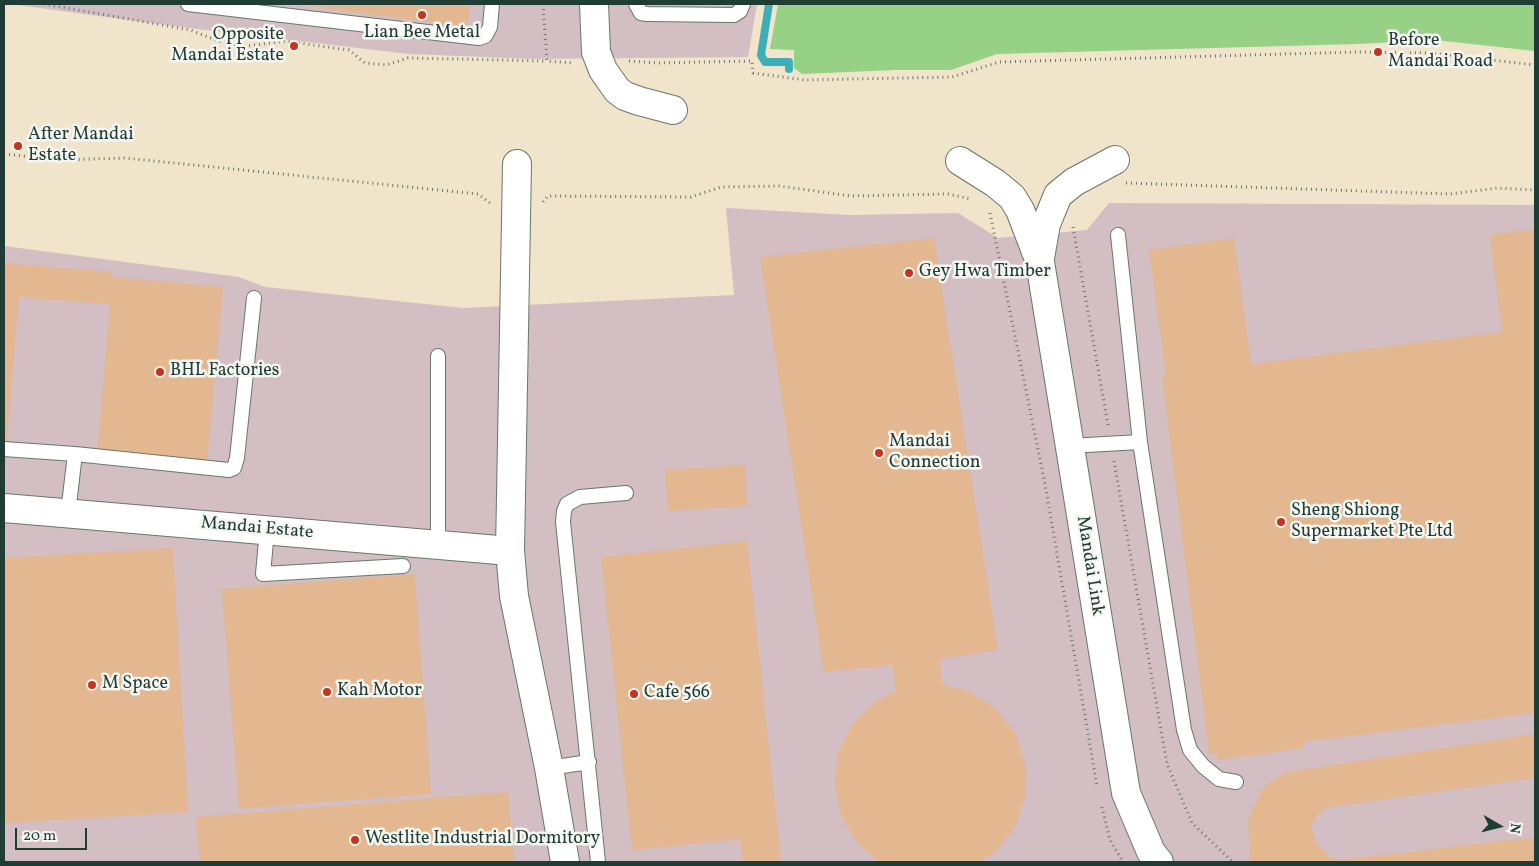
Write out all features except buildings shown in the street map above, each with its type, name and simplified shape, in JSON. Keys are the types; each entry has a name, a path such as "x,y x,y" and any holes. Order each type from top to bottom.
{"street":[{"path":"594,4 596,52 591,66 625,96 673,110"},
{"name":"Mandai Link","path":"960,161 995,183 1012,198 1020,210 1040,262"},
{"path":"517,164 510,551 514,596 549,768 565,862"},
{"name":"Mandai Link","path":"1116,171 1074,182 1058,196 1046,224 1041,243 1040,262 1126,793 1150,852 1159,862"},
{"name":"Mandai Estate","path":"4,508 510,551"}],"lane":[{"path":"188,4 479,38 485,36 490,27 492,4"},
{"path":"636,4 641,13 647,14 734,16 740,11 743,4"},
{"path":"1118,235 1140,442 1184,730 1190,750 1202,766 1219,779 1236,782"},
{"path":"4,449 75,454 229,470 234,468 237,458 254,298"},
{"path":"438,356 438,546"},
{"path":"1069,446 1140,442"},
{"path":"68,513 75,454"},
{"path":"598,862 563,522 567,504 580,497 626,493"},
{"path":"267,530 263,574 403,566"},
{"path":"549,768 589,762"}],"path":[{"path":"44,4 190,30 227,44 248,46 285,41 349,50 365,63 386,65 408,58 547,61 591,66 620,61 656,63 752,60 754,72 805,80 952,77 999,62 1358,52 1431,53 1535,65"},
{"path":"543,4 547,61"},
{"path":"1116,171 1450,194 1498,188 1535,190"},
{"path":"990,212 1045,484 1097,789"},
{"path":"1074,222 1073,228 1083,276 1167,764 1192,824 1234,862"},
{"path":"1101,806 1110,840 1123,862"}],"shaded area":[{"path":"10,4 757,4 748,57 533,59 409,54 189,28"},
{"path":"1109,203 1535,205 1535,862 4,862 4,246 239,277 265,287 463,308 734,295 726,208 850,215 958,213 998,238 1087,230"}],"green space":[{"path":"778,4 1535,4 1535,51 1435,40 1357,44 997,54 951,70 895,70 802,74 794,68 794,50 770,49"}],"waterway":[{"path":"769,4 761,55 765,62 789,62 789,69"}],"place":[{"name":"Lian Bee Metal","path":"422,15"},
{"name":"Opposite Mandai Estate","path":"294,46"},
{"name":"Before Mandai Road","path":"1378,52"},
{"name":"After Mandai Estate","path":"18,146"},
{"name":"Gey Hwa Timber","path":"909,273"},
{"name":"BHL Factories","path":"160,372"},
{"name":"Mandai Connection","path":"879,453"},
{"name":"Sheng Shiong Supermarket Pte Ltd","path":"1281,522"},
{"name":"M Space","path":"92,685"},
{"name":"Kah Motor","path":"327,692"},
{"name":"Cafe 566","path":"634,694"},
{"name":"Westlite Industrial Dormitory","path":"355,840"}]}
